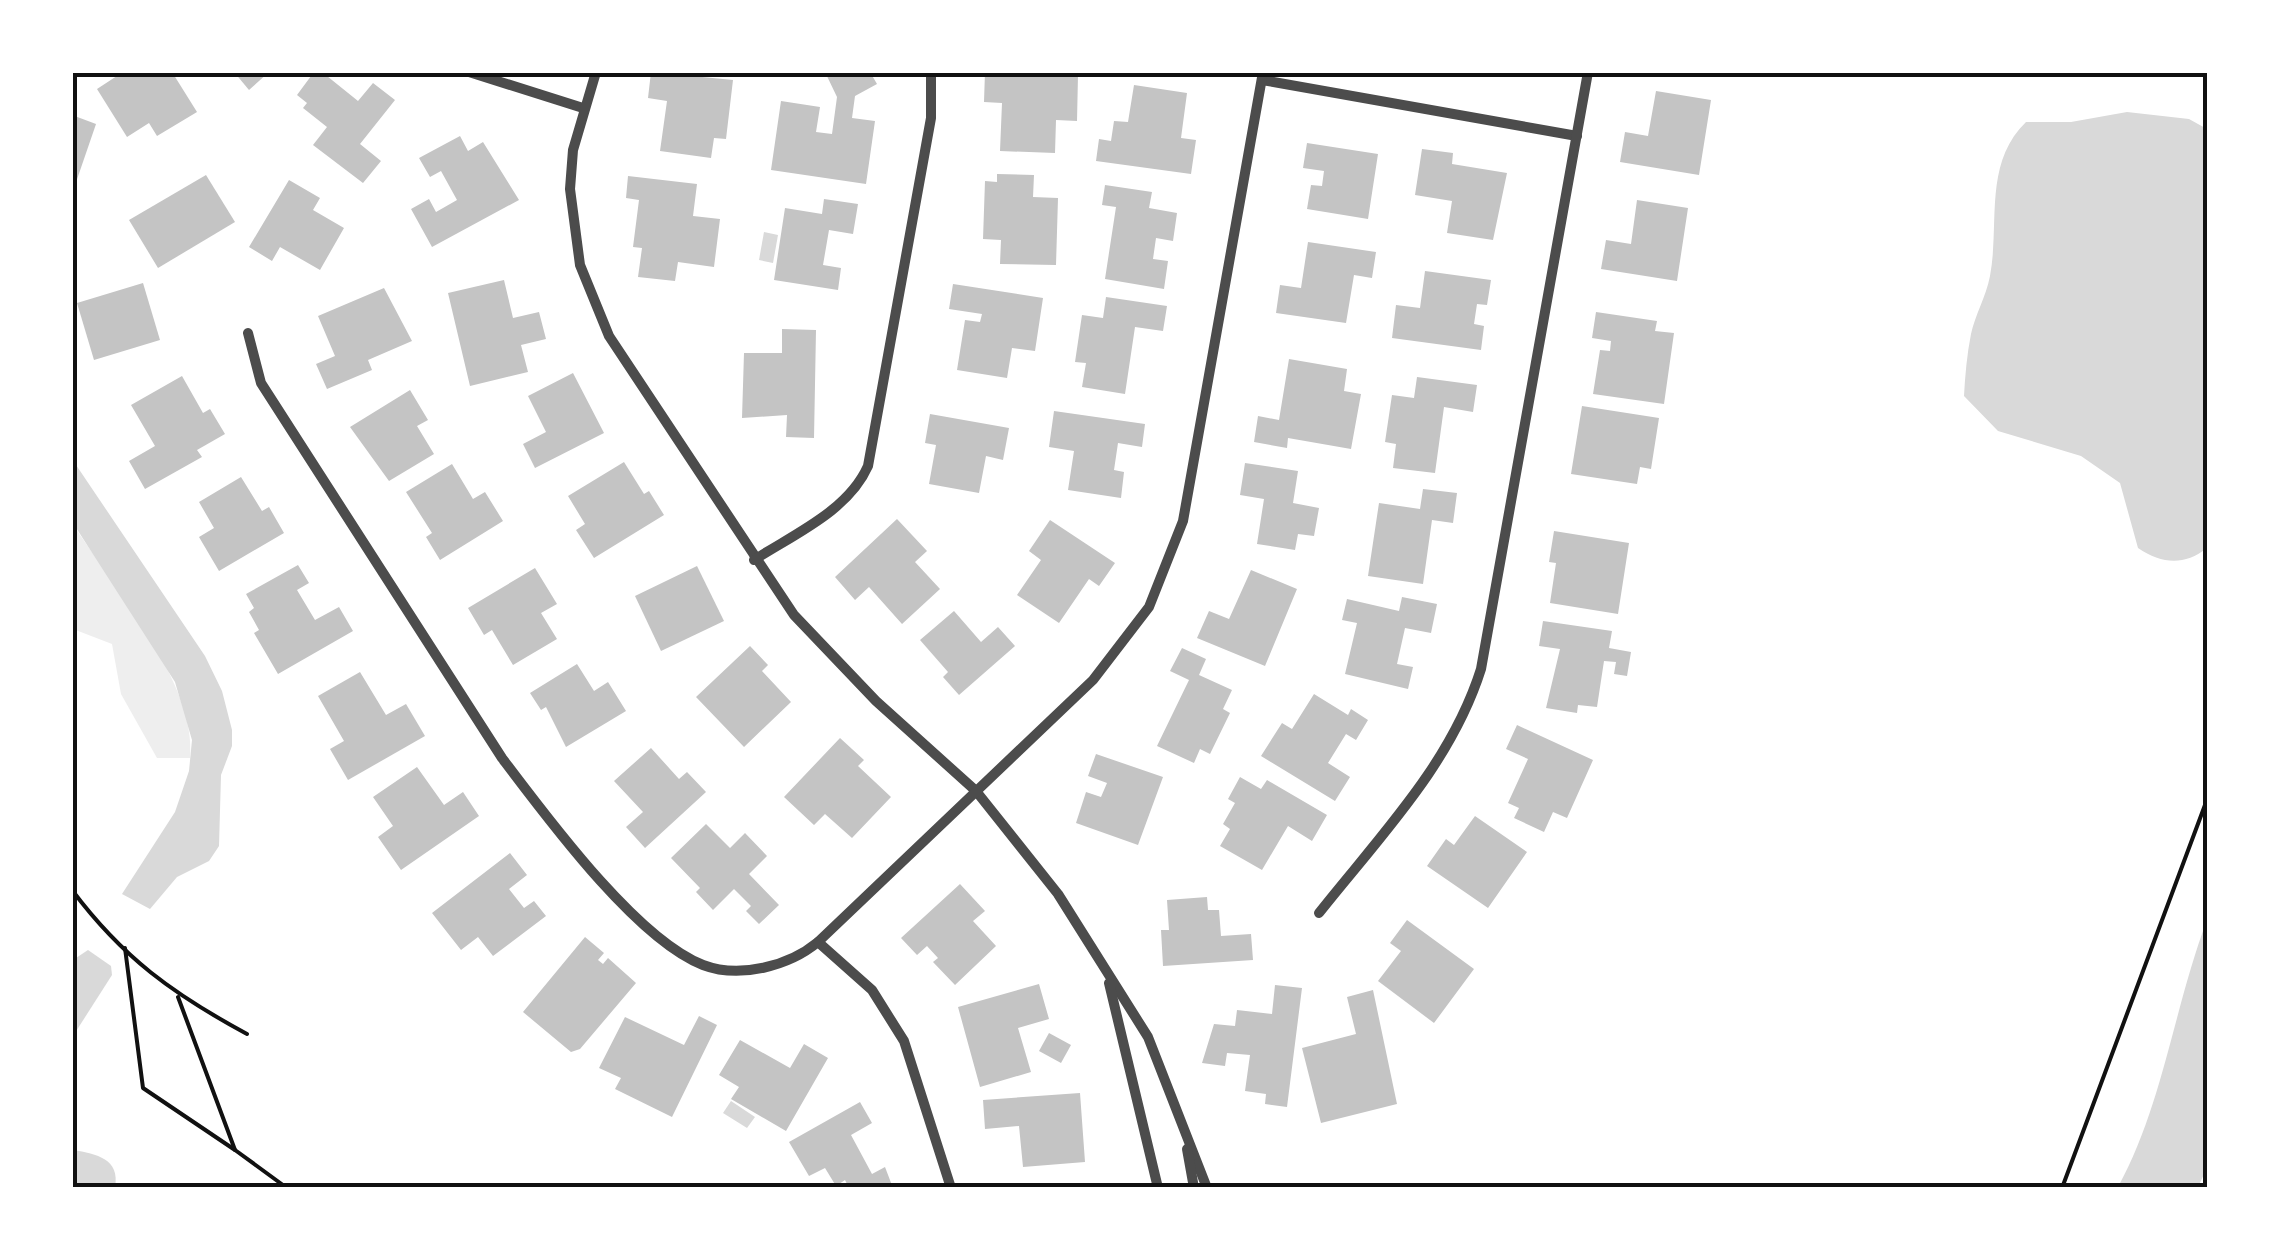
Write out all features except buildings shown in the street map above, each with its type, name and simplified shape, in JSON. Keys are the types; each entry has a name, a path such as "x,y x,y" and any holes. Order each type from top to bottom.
{"street":[{"path":"468,72 583,108"},
{"path":"596,72 573,150 571,208 580,265 608,336 754,560 833,660 976,791 1058,894 1148,1036 1206,1188"},
{"path":"754,560 838,506 851,495 868,466 931,118 931,72"},
{"path":"1319,913 1434,770 1470,704 1481,669 1588,72"},
{"path":"248,333 260,383 502,758 592,870 672,947 703,965 738,972 754,970 805,953 818,942 1124,646 1169,566 1183,521 1263,76 1577,136"},
{"path":"818,942 872,990 904,1040 951,1188"},
{"path":"1108,977 1158,1188"},
{"path":"1180,1118 1194,1188"}],"path":[{"path":"2062,1188 2208,797"},
{"path":"72,890 100,926 178,998 246,1034"},
{"path":"124,948 142,1088 287,1188"},
{"path":"178,998 235,1150"}],"shaded area":[{"path":"2127,112 2189,119 2207,129 2207,548 2190,558 2173,561 2138,548 2120,483 2081,456 1998,431 1964,396 1971,334 1990,276 1998,175 2013,139 2026,122 2071,122"},
{"path":"764,232 778,235 773,263 759,260"},
{"path":"72,459 205,656 222,691 232,730 232,746 221,775 219,846 209,861 177,877 150,909 122,894 175,812 189,771 192,740 175,682 73,523"},
{"path":"72,523 129,604 166,667 189,729 190,758 157,758 121,694 112,644 73,629"},
{"path":"2207,920 2207,1168 2198,1187 2118,1187 2146,1123"},
{"path":"88,950 111,966 112,975 73,1036 73,960"},
{"path":"731,1101 755,1117 747,1128 723,1113"},
{"path":"73,1150 98,1156 110,1164 115,1187 73,1187"}]}
